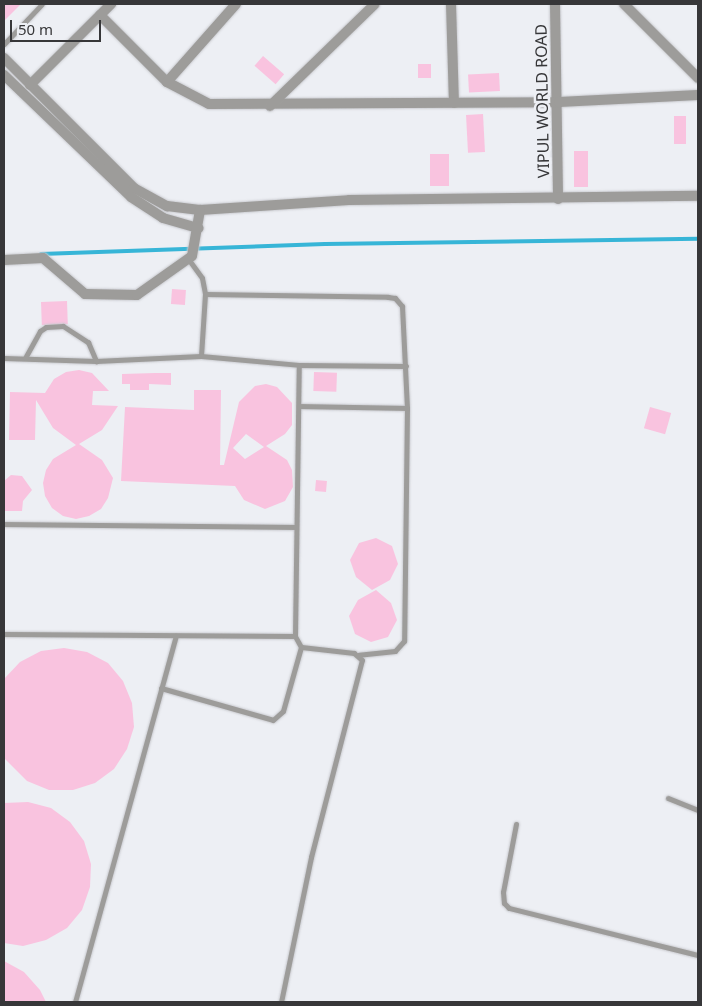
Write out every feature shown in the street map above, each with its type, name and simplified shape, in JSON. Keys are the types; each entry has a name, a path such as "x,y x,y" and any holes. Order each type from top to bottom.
{"street":[{"path":"30,85 111,4"},
{"path":"167,82 236,4"},
{"path":"270,106 374,4"},
{"path":"451,4 454,103"},
{"name":"VIPUL WORLD ROAD","path":"555,4 559,102 558,199"},
{"path":"624,4 698,78"},
{"path":"100,15 167,82 185,94 209,104 270,106 559,102 698,94"},
{"path":"4,58 134,188 158,203 200,210 349,200 698,196"},
{"path":"4,76 137,202 163,218 199,228"},
{"path":"4,260 43,258 85,294 110,296 143,293 191,256 199,228 200,210"}],"lane":[{"path":"4,44 42,4"},
{"path":"191,256 202,278 205,294 201,356"},
{"path":"205,294 395,298 402,306 407,408 404,641 395,651 359,655 301,647"},
{"path":"25,358 40,331 46,327 63,326 88,342 96,361"},
{"path":"4,358 96,361 201,356 299,365 406,366"},
{"path":"161,688 274,720 283,712 301,647 295,636 300,406 299,365"},
{"path":"300,406 407,408"},
{"path":"4,524 296,528"},
{"path":"4,634 295,636"},
{"path":"75,1002 176,636"},
{"path":"281,1002 311,857 362,666 359,655"},
{"path":"668,798 698,810"},
{"path":"516,824 503,892 504,903 510,908 698,955"}],"building":[{"path":"4,4 21,4 4,21"},
{"path":"263,56 284,74 276,84 254,66"},
{"path":"418,64 431,64 431,78 418,78"},
{"path":"499,73 500,91 469,93 468,75"},
{"path":"483,114 485,152 468,153 466,115"},
{"path":"674,116 686,116 686,144 674,144"},
{"path":"574,151 588,151 588,187 574,187"},
{"path":"430,154 449,154 449,186 430,186"},
{"path":"172,289 186,290 185,305 171,304"},
{"path":"67,301 68,324 42,325 41,302"},
{"path":"79,370 92,373 109,391 93,391 92,405 118,406 102,430 79,444 102,460 113,478 108,498 101,509 89,516 76,519 63,516 52,508 45,496 43,483 46,470 53,459 76,445 53,428 36,400 35,440 9,440 10,392 45,393 54,379 66,372"},
{"path":"314,372 337,373 336,392 313,391"},
{"path":"171,373 171,385 149,384 149,390 130,390 130,384 122,384 122,374"},
{"path":"266,384 277,387 292,403 292,425 285,434 266,446 287,460 292,470 293,487 285,501 265,509 244,500 235,486 121,481 125,407 194,410 194,390 221,390 220,465 224,465 239,402 255,386","holes":["246,434 264,447 245,459 233,448"]},
{"path":"650,407 671,413 665,434 644,428"},
{"path":"11,475 22,476 32,490 23,501 22,511 4,511 4,481"},
{"path":"316,480 327,481 326,492 315,491"},
{"path":"376,538 392,546 398,564 390,580 372,590 356,577 350,560 359,543"},
{"path":"376,590 391,603 397,620 388,637 371,642 355,634 349,616 358,600"},
{"path":"64,648 87,652 108,663 123,681 132,703 134,727 127,749 114,769 95,783 73,790 49,790 27,781 4,758 4,679 20,662 41,651"},
{"path":"28,802 51,808 70,822 84,841 91,864 90,887 82,910 67,928 46,940 23,946 4,943 4,803"},
{"path":"4,961 24,972 40,990 46,1002 4,1002"}],"waterway":[{"path":"41,254 325,244 698,239"}]}
